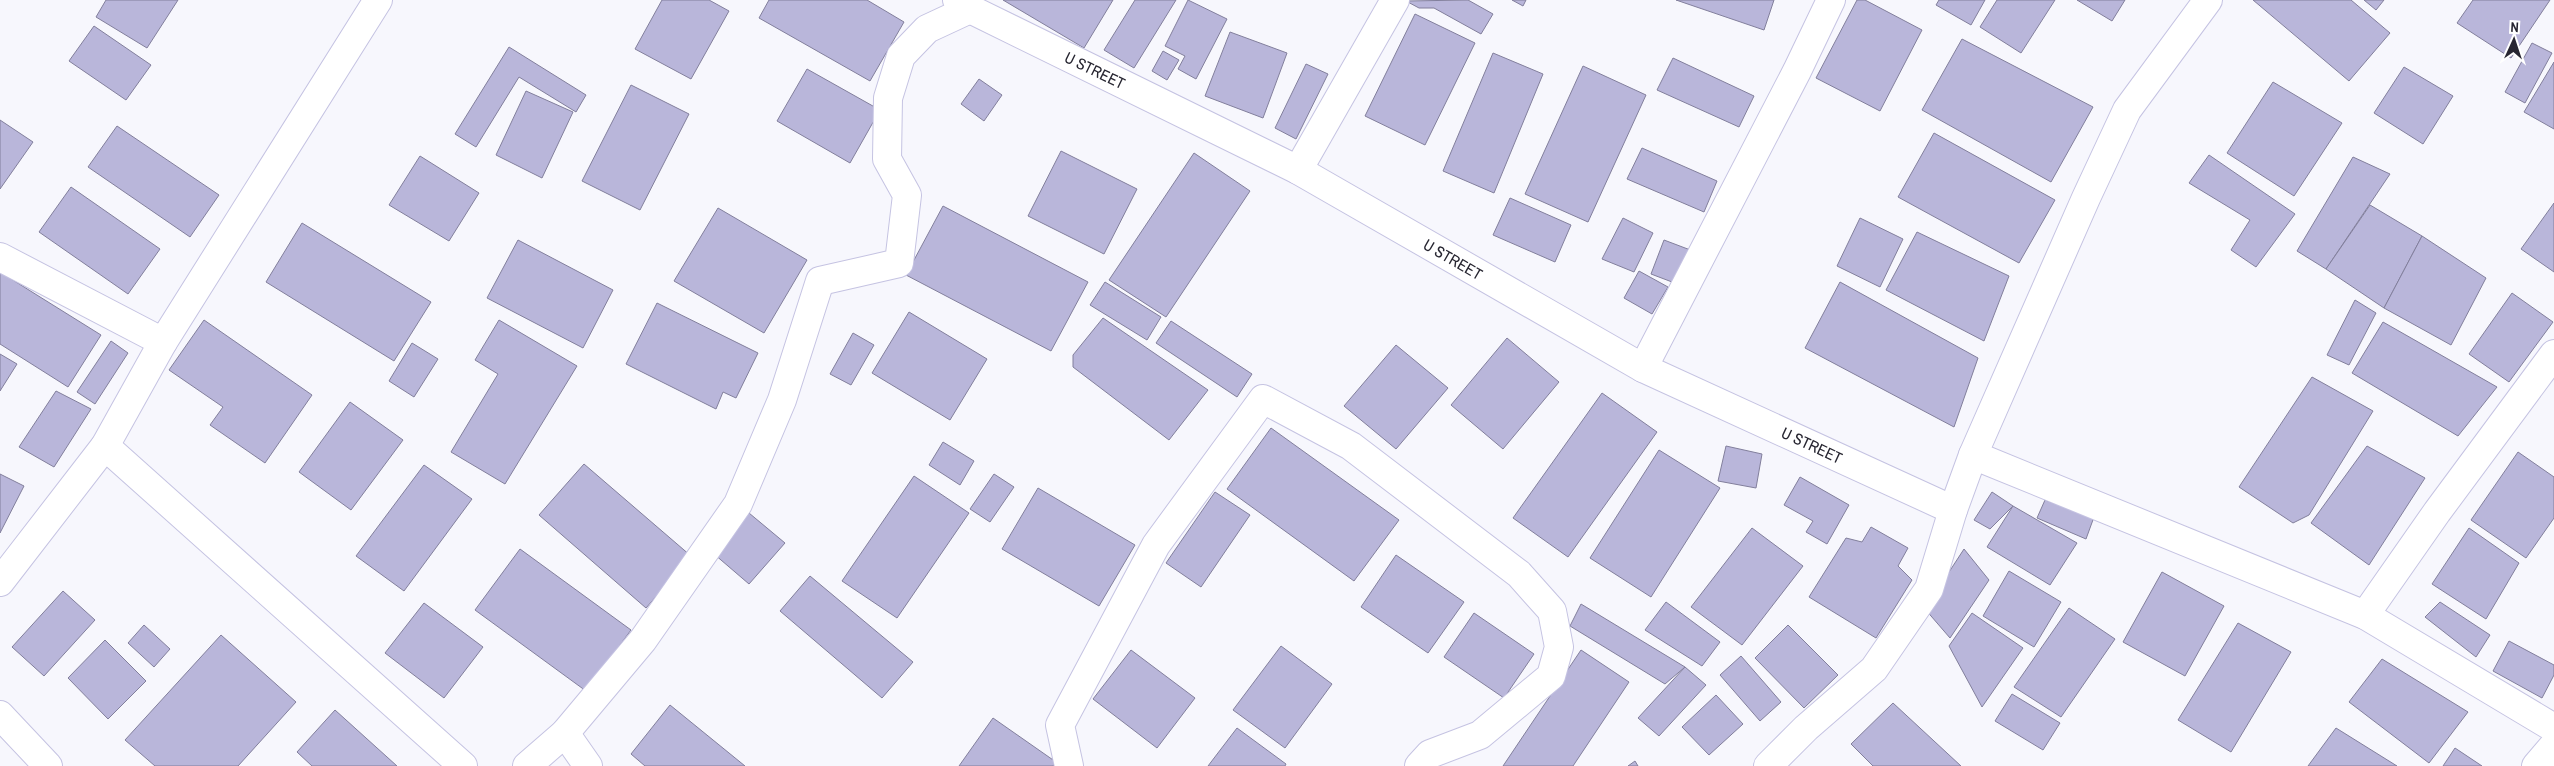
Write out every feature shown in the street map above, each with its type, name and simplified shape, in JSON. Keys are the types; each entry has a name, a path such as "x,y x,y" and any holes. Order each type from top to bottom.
{"street":[{"path":"1298,170 1395,0"},
{"path":"1643,368 1797,71 1831,0"},
{"path":"1768,766 1874,669 1929,589 1953,510 1973,455 2086,198 2127,110 2208,0"},
{"path":"0,582 105,446 163,342 368,4"},
{"path":"528,766 565,733 643,640 738,504 782,400 820,281 899,264 907,195 886,159 888,98 901,56 928,29 963,5"},
{"name":"U STREET","path":"963,5 1298,170 1643,368 1953,510"},
{"path":"0,257 163,342"},
{"path":"2365,615 2437,512 2554,354"},
{"path":"1068,766 1060,725 1099,651 1156,544 1263,399 1351,446 1520,574 1552,611 1559,647 1551,676 1480,735 1430,754 1419,766"},
{"path":"105,446 463,766"},
{"path":"1973,455 2365,615 2554,728"},
{"path":"0,715 48,766"},
{"path":"565,733 588,766"},
{"path":"2536,766 2554,746"}],"building":[{"path":"106,0 178,0 147,48 96,17"},
{"path":"662,0 709,0 729,11 691,79 635,49"},
{"path":"769,0 867,0 904,22 870,81 759,18"},
{"path":"1003,0 1113,0 1084,48"},
{"path":"1135,0 1176,0 1134,68 1104,50"},
{"path":"1188,0 1227,19 1196,79 1178,69 1185,56 1165,46"},
{"path":"1468,0 1493,14 1481,34 1434,8 1419,8 1406,1"},
{"path":"1512,0 1526,0 1523,6"},
{"path":"1676,0 1774,0 1764,30"},
{"path":"1857,0 1865,0 1922,30 1880,111 1816,78"},
{"path":"1939,0 1985,0 1971,25 1936,5"},
{"path":"1997,0 2055,0 2021,53 1980,27"},
{"path":"2077,0 2125,0 2112,21"},
{"path":"2253,0 2351,0 2390,33 2349,81"},
{"path":"2364,0 2384,0 2376,10"},
{"path":"2473,0 2550,0 2511,58 2457,23"},
{"path":"1415,14 1475,43 1425,145 1365,116"},
{"path":"94,26 151,65 126,100 69,61"},
{"path":"1230,32 1287,53 1263,118 1205,96"},
{"path":"1962,39 2093,107 2051,182 1922,110"},
{"path":"2532,43 2552,53 2525,103 2505,92"},
{"path":"509,47 586,95 576,112 519,77 476,147 455,134"},
{"path":"1163,51 1179,60 1167,80 1152,71"},
{"path":"1493,53 1543,74 1494,193 1443,171"},
{"path":"1673,58 1754,96 1739,127 1657,90"},
{"path":"2554,62 2554,129 2524,112"},
{"path":"1306,64 1328,74 1296,139 1275,128"},
{"path":"1583,66 1646,95 1588,222 1525,194"},
{"path":"2404,67 2453,96 2423,144 2374,113"},
{"path":"807,69 880,110 850,163 777,121"},
{"path":"979,79 1002,95 984,121 961,104"},
{"path":"2273,82 2342,123 2294,196 2227,153"},
{"path":"631,85 689,114 640,210 582,181"},
{"path":"526,91 573,112 542,178 496,155"},
{"path":"0,120 33,142 0,189"},
{"path":"117,126 219,195 190,237 88,167"},
{"path":"1934,133 2055,200 2019,263 1898,197"},
{"path":"1642,148 1717,181 1704,212 1627,179"},
{"path":"1061,151 1137,189 1104,254 1028,216"},
{"path":"1194,153 1250,191 1166,317 1109,280"},
{"path":"2209,155 2295,214 2256,267 2231,250 2250,220 2189,183"},
{"path":"420,156 479,193 449,241 389,205"},
{"path":"2353,157 2390,174 2326,269 2297,251"},
{"path":"71,187 160,249 128,294 39,232"},
{"path":"1510,198 1571,225 1555,262 1493,235"},
{"path":"2554,203 2554,272 2521,249"},
{"path":"2370,205 2422,236 2384,308 2326,269"},
{"path":"943,206 1088,282 1051,351 906,275"},
{"path":"718,208 807,260 764,333 674,281"},
{"path":"1623,218 1653,233 1634,272 1602,259"},
{"path":"1860,218 1903,239 1880,287 1837,266"},
{"path":"302,223 431,302 394,361 266,282"},
{"path":"1917,232 2009,276 1984,341 1886,290"},
{"path":"2422,236 2486,278 2451,345 2384,308"},
{"path":"518,240 613,290 583,348 487,298"},
{"path":"1664,240 1693,251 1680,285 1651,274"},
{"path":"1639,271 1668,287 1652,314 1624,298"},
{"path":"0,272 101,335 68,387 0,344"},
{"path":"1105,282 1161,317 1147,340 1090,305"},
{"path":"1840,282 1978,358 1954,427 1805,348"},
{"path":"2512,293 2553,322 2509,382 2469,354"},
{"path":"2355,300 2376,313 2349,365 2327,355"},
{"path":"657,303 758,353 736,398 723,392 716,409 626,364"},
{"path":"909,312 987,359 950,420 872,373"},
{"path":"1103,318 1208,390 1169,440 1073,367 1073,355"},
{"path":"204,320 312,395 265,463 210,425 223,407 169,370"},
{"path":"499,320 577,366 505,484 451,452 498,374 475,360"},
{"path":"1171,321 1252,374 1237,397 1156,343"},
{"path":"2383,322 2497,387 2458,436 2352,373"},
{"path":"853,333 874,345 851,385 830,374"},
{"path":"1507,338 1559,382 1503,449 1451,405"},
{"path":"111,341 128,353 95,404 77,392"},
{"path":"412,343 438,359 414,397 389,381"},
{"path":"1396,345 1448,388 1396,449 1344,406"},
{"path":"0,354 17,364 0,391"},
{"path":"2312,377 2373,411 2309,515 2293,523 2239,487"},
{"path":"56,391 91,409 54,467 19,447"},
{"path":"1602,393 1657,432 1568,557 1513,518"},
{"path":"350,402 403,440 351,510 299,472"},
{"path":"1271,428 1399,520 1354,581 1227,489"},
{"path":"943,442 974,461 960,485 929,465"},
{"path":"1726,446 1762,454 1756,488 1718,481"},
{"path":"2367,446 2425,478 2369,565 2311,523"},
{"path":"1659,450 1720,488 1651,597 1590,558"},
{"path":"2518,452 2554,477 2554,518 2526,558 2471,520"},
{"path":"584,464 691,556 646,608 539,515"},
{"path":"424,465 472,499 404,591 356,556"},
{"path":"0,474 24,486 0,533"},
{"path":"994,474 1014,487 990,522 970,509"},
{"path":"914,476 969,513 897,618 842,581"},
{"path":"1800,477 1849,505 1827,544 1806,532 1813,521 1784,505"},
{"path":"1038,488 1135,545 1099,606 1002,549"},
{"path":"1215,492 1250,515 1201,587 1166,563"},
{"path":"1992,492 2013,506 1990,529 1974,520"},
{"path":"2045,500 2094,517 2086,539 2037,518"},
{"path":"2013,506 2077,543 2050,585 1987,547"},
{"path":"749,513 785,543 749,584 714,554"},
{"path":"1871,527 1908,548 1898,566 1912,580 1876,638 1809,597 1846,538 1862,542"},
{"path":"1752,528 1803,566 1742,645 1691,607"},
{"path":"2469,528 2519,563 2486,619 2432,584"},
{"path":"520,549 631,630 586,691 475,610"},
{"path":"1964,549 1989,580 1950,638 1925,609"},
{"path":"1396,555 1464,602 1428,653 1361,607"},
{"path":"2009,571 2061,602 2034,647 1983,616"},
{"path":"2162,572 2224,606 2185,676 2123,642"},
{"path":"810,576 913,662 882,698 780,611"},
{"path":"63,591 95,620 44,676 12,647"},
{"path":"1666,602 1720,642 1702,666 1645,630"},
{"path":"2440,602 2490,635 2476,657 2425,617"},
{"path":"424,603 483,647 444,698 385,653"},
{"path":"1581,604 1685,667 1665,684 1570,626"},
{"path":"2069,608 2115,639 2061,717 2014,687"},
{"path":"1474,613 1534,654 1504,698 1444,657"},
{"path":"1972,613 2023,648 1982,707 1949,646"},
{"path":"2238,623 2291,652 2231,752 2178,720"},
{"path":"144,625 170,649 154,667 128,643"},
{"path":"1788,625 1838,675 1804,708 1755,658"},
{"path":"221,635 296,702 238,766 155,766 125,740"},
{"path":"105,640 146,681 108,719 68,678"},
{"path":"2509,641 2554,665 2554,675 2542,698 2493,671"},
{"path":"1281,646 1332,684 1285,748 1233,710"},
{"path":"1131,650 1195,698 1157,748 1093,699"},
{"path":"1581,650 1629,682 1573,766 1503,766"},
{"path":"1741,656 1781,702 1760,721 1720,675"},
{"path":"2382,659 2468,712 2429,763 2349,702"},
{"path":"1685,667 1706,685 1659,736 1638,718"},
{"path":"2012,694 2060,723 2043,750 1995,721"},
{"path":"1716,695 1743,724 1709,755 1682,727"},
{"path":"1893,703 1961,766 1873,766 1851,744"},
{"path":"670,705 745,766 645,766 631,754"},
{"path":"335,710 397,766 312,766 297,752"},
{"path":"993,718 1056,762 1053,766 959,766"},
{"path":"1237,728 1286,764 1285,766 1208,766"},
{"path":"2336,728 2397,766 2308,766"},
{"path":"2455,748 2482,766 2443,766"},
{"path":"1635,761 1638,766 1628,766"}]}
